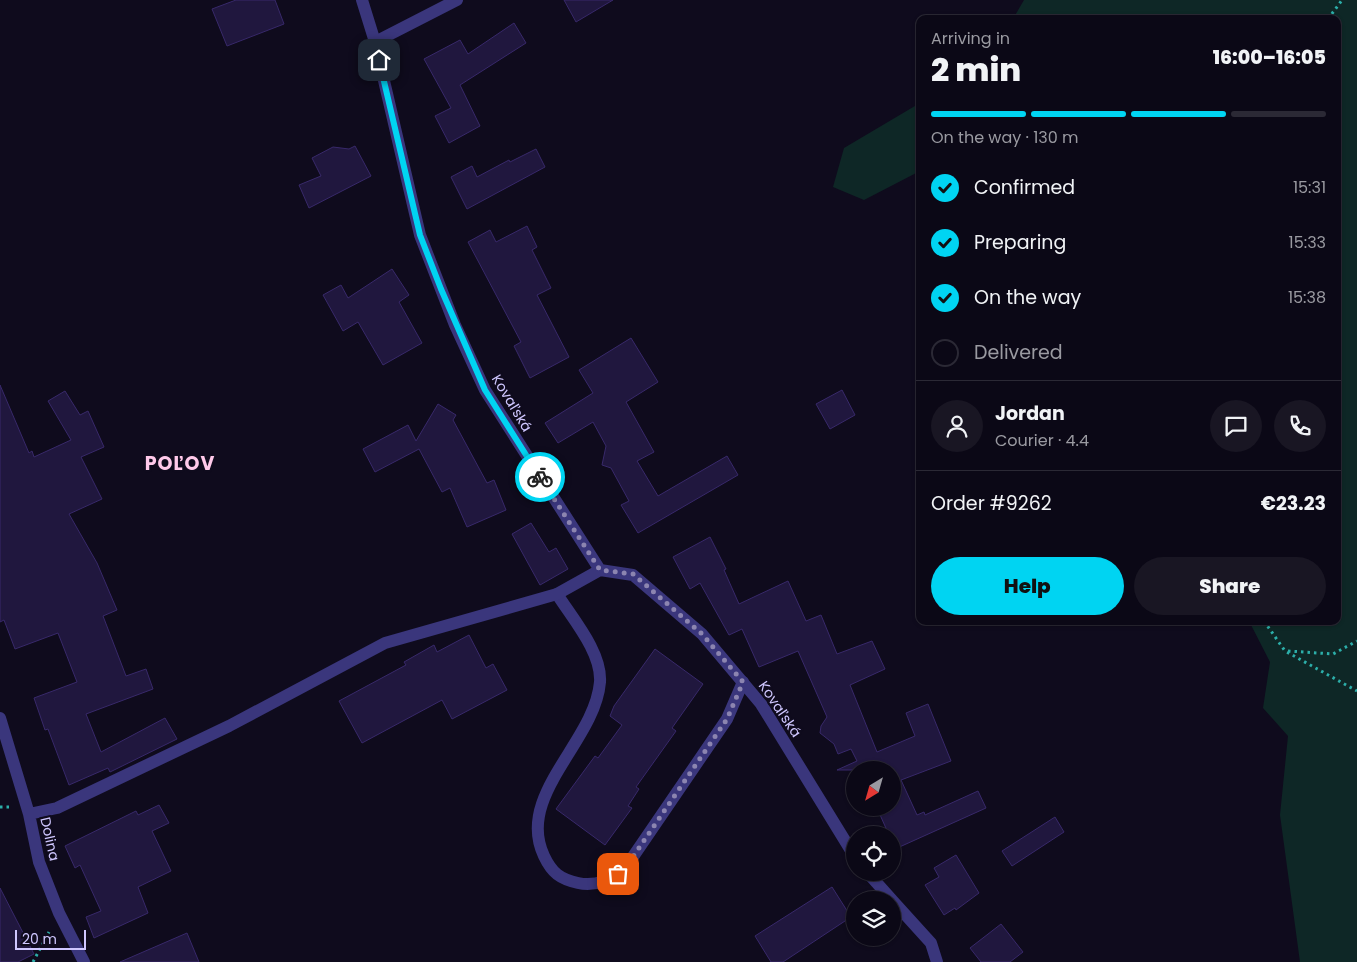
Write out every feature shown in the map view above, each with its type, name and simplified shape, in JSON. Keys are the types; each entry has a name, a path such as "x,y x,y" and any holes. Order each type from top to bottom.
{"street":[{"name":"Kovaľská","path":"362,0 375,42 420,235 455,325 485,390 600,570 633,574 702,634 761,704 846,842"},
{"path":"375,42 457,0"},
{"path":"29,814 57,808 221,731 385,642 557,594 600,570"},
{"path":"557,594 592,649 600,679 596,706 540,804 536,826 540,848 551,870 568,880 583,884 610,880 626,867 727,719 743,682"},
{"name":"Dolina","path":"0,718 29,814 39,862 59,913 84,962"},
{"path":"875,881 884,891"},
{"path":"901,910 931,943 937,962"}],"path":[{"path":"1331,15 1342,0"},
{"path":"1267,625 1286,650 1357,692"},
{"path":"1286,650 1332,654 1357,641"},
{"path":"33,962 59,913"}],"green space":[{"path":"1024,0 1357,0 1357,962 1300,962 1280,815 1288,736 1263,708 1270,662 1251,625 1341,625 1341,15 1015,15"},
{"path":"916,105 916,173 864,200 833,187 844,148"}],"building":[{"path":"236,0 275,0 284,24 227,46 212,9"},
{"path":"564,0 613,0 576,22"},
{"path":"514,23 526,43 460,85 480,126 449,143 435,116 451,108 424,59 460,40 468,54"},
{"path":"355,146 371,176 309,208 299,185 321,176 312,158 333,147 349,149"},
{"path":"536,149 545,167 467,209 451,177 472,166 477,177 509,160 510,162"},
{"path":"527,226 537,247 532,250 551,288 537,295 569,357 530,378 514,346 521,342 468,242 490,230 496,242"},
{"path":"392,269 409,295 399,302 422,343 383,365 358,322 343,331 323,295 341,285 348,298"},
{"path":"631,338 658,382 626,402 654,452 637,461 658,496 727,456 738,475 638,533 621,505 629,501 611,468 602,465 606,446 593,422 558,443 545,423 593,393 579,370"},
{"path":"0,385 29,453 32,451 34,457 71,440 48,401 65,391 80,415 88,411 104,447 81,457 102,499 69,514 97,563 117,610 103,616 126,676 146,669 153,689 86,714 101,752 165,718 177,739 110,772 108,768 69,785 48,729 45,730 34,698 77,682 58,633 15,649 4,620 0,622"},
{"path":"842,390 855,415 830,429 816,404"},
{"path":"438,404 456,415 453,420 487,483 494,480 506,510 467,527 450,488 442,492 419,449 375,472 363,449 408,425 416,441"},
{"path":"531,523 549,552 556,548 568,569 540,585 512,534"},
{"path":"710,537 726,569 724,570 739,604 788,581 806,621 821,615 837,654 872,641 885,669 850,685 877,752 915,736 906,713 928,704 951,761 901,780 901,761 857,761 851,749 838,754 834,744 820,733 821,726 827,717 798,651 759,667 742,629 729,635 700,583 690,589 673,557"},
{"path":"469,635 486,668 493,664 507,690 452,719 442,700 362,743 339,701 406,665 404,662 434,645 437,652"},
{"path":"655,649 703,684 672,728 676,731 636,787 639,789 628,806 632,808 605,845 556,809 595,756 598,758 622,725 610,716 614,706"},
{"path":"846,766 846,770 837,770"},
{"path":"901,780 917,815 924,812 925,815 978,791 986,808 901,846 901,826 885,826 881,816 901,816"},
{"path":"159,805 169,823 152,831 171,871 138,887 148,913 94,938 86,917 101,911 80,865 75,868 65,846 136,811 138,815"},
{"path":"1055,817 1064,832 1012,866 1002,851"},
{"path":"956,855 979,893 956,910 955,908 944,915 925,885 939,877 934,868"},
{"path":"832,887 846,909 846,920 783,962 771,962 755,936"},
{"path":"0,888 34,954 18,962 0,962"},
{"path":"1001,924 1023,952 1010,962 981,962 970,948"},
{"path":"187,933 199,962 120,962"}],"way so far":[{"path":"540,477 600,570 633,574 702,634 743,682 727,719 626,867 618,874"}],"district":[{"name":"POĽOV","path":"180,463"}],"route":[{"path":"379,60 420,235 455,325 485,390 540,477"}]}
